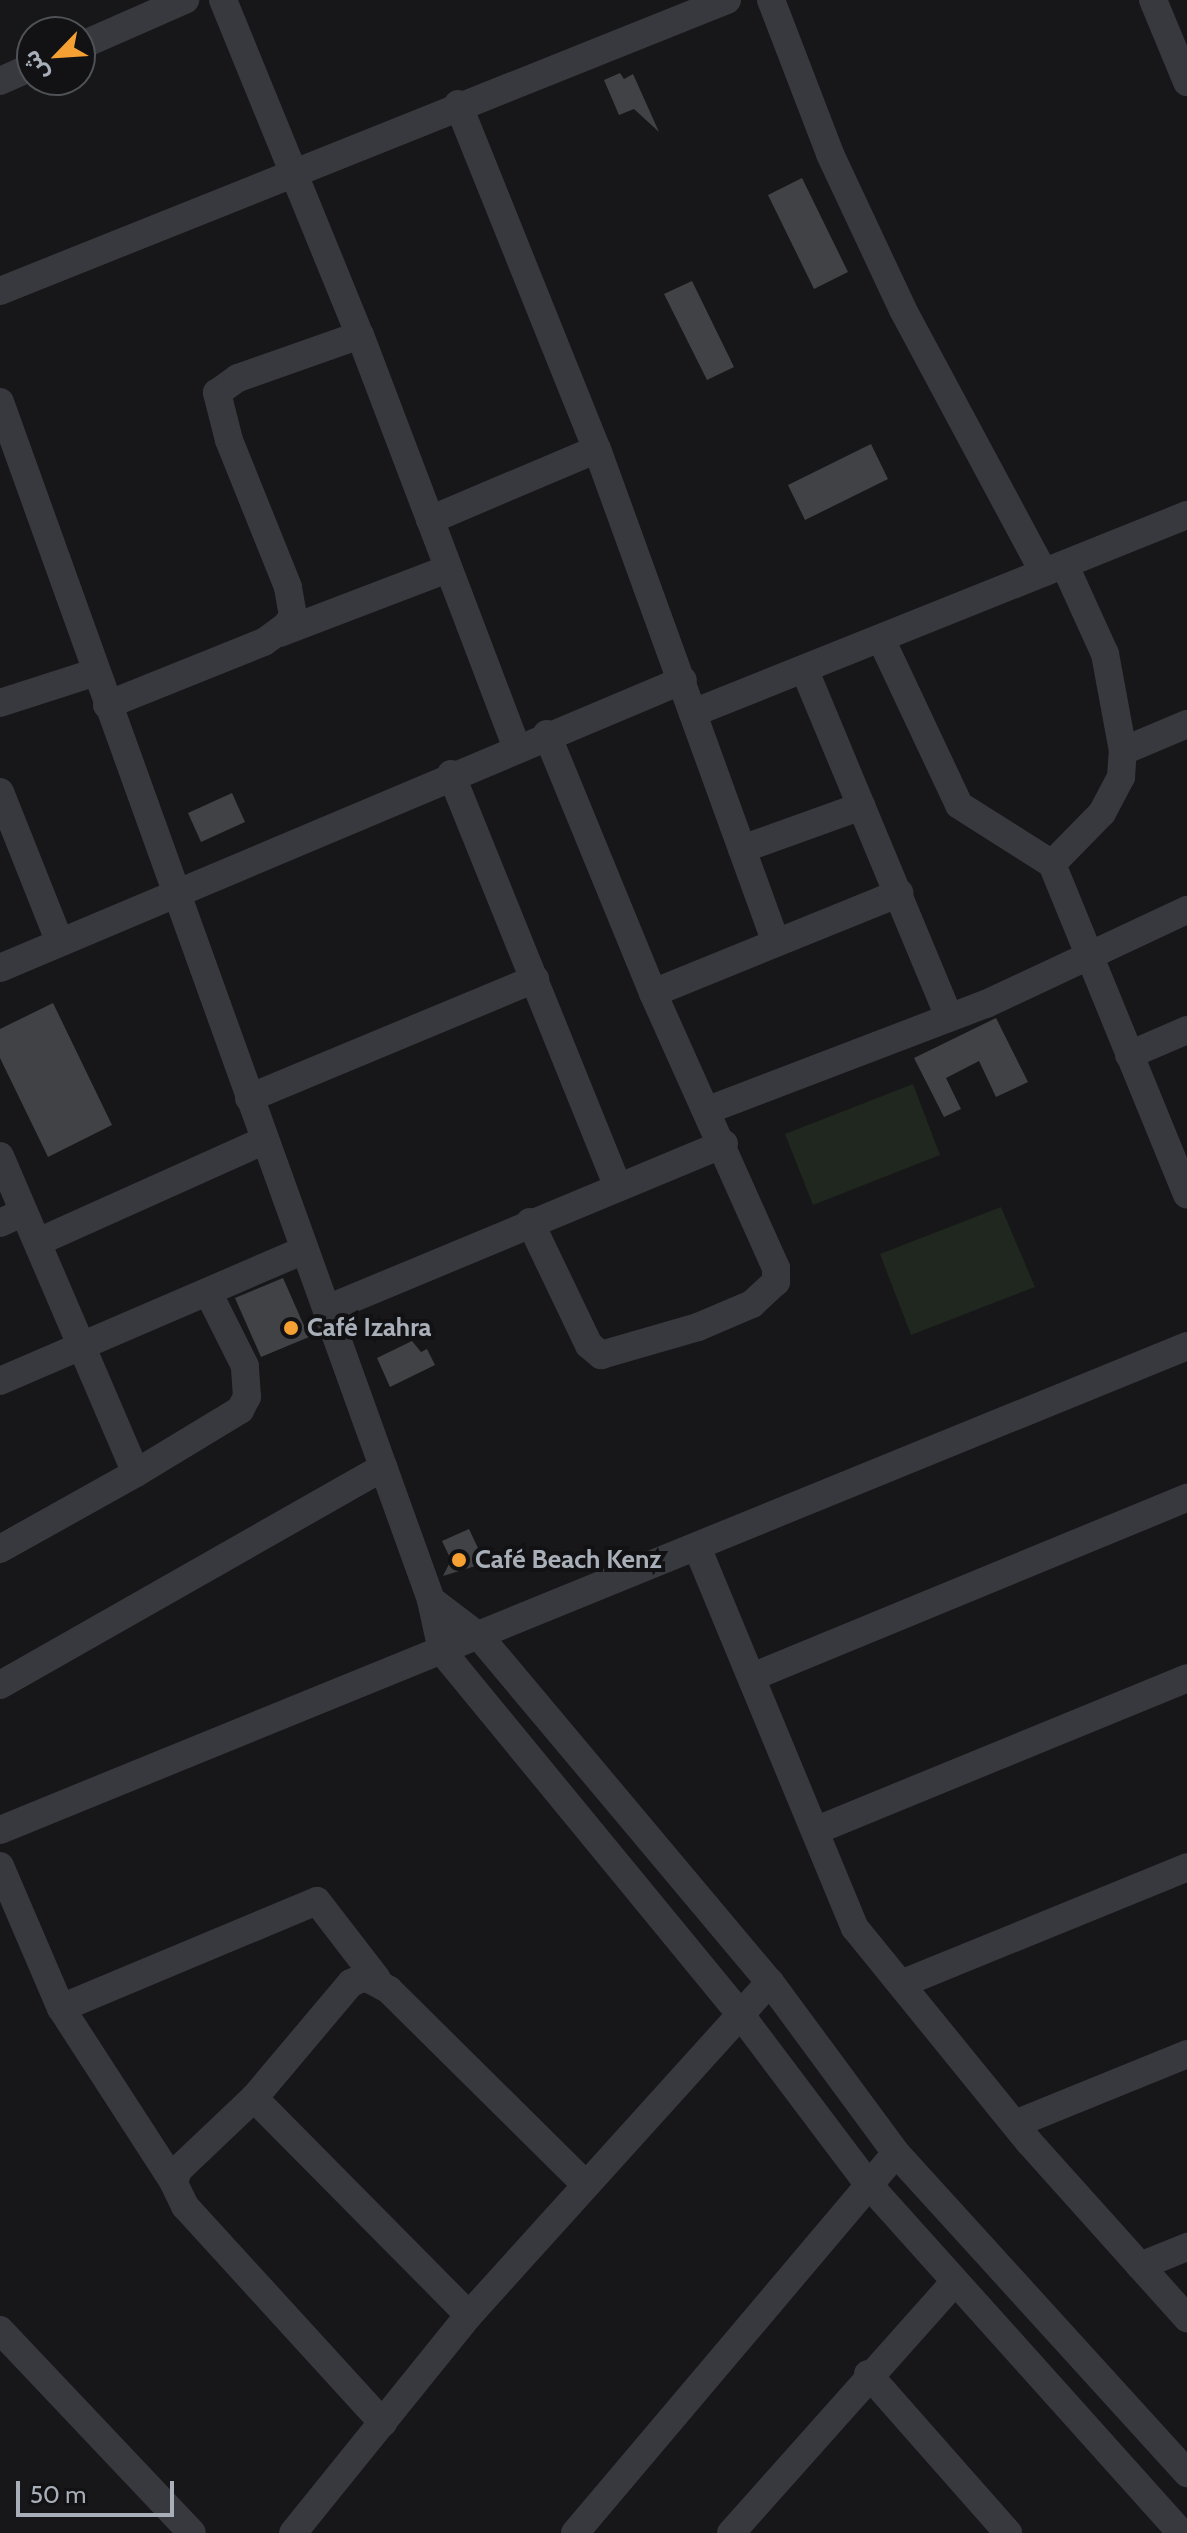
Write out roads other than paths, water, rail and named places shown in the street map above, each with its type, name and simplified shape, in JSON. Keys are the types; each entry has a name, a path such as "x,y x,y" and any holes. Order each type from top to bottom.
{"street":[{"path":"96,39 185,0"},
{"path":"223,0 360,335 517,748"},
{"path":"0,291 458,104 727,0"},
{"path":"771,0 830,154 903,310 1105,654 1123,751 1121,777 1102,813 1052,864"},
{"path":"1153,0 1187,82"},
{"path":"458,104 597,449 776,943"},
{"path":"280,633 293,605 217,393 238,378 360,335"},
{"path":"0,402 173,895 431,1600 442,1651 740,2014 869,2185 1181,2533"},
{"path":"430,520 597,449"},
{"path":"693,713 805,671 1187,515"},
{"path":"107,705 280,633 448,569"},
{"path":"881,639 959,805 1052,864 1187,1195"},
{"path":"805,671 948,1015"},
{"path":"0,703 96,672"},
{"path":"0,968 451,774 683,680"},
{"path":"1123,751 1187,724"},
{"path":"530,1222 594,1352 614,1356 698,1327 752,1304 776,1282 776,1268 724,1144 653,993 547,734"},
{"path":"451,774 617,1184"},
{"path":"0,792 8,836 60,943"},
{"path":"742,849 862,806"},
{"path":"653,993 899,893"},
{"path":"708,1110 948,1015 1007,995 1086,952 1187,910"},
{"path":"249,1098 535,979"},
{"path":"1129,1055 1187,1030"},
{"path":"38,1242 263,1141"},
{"path":"327,1309 617,1184 724,1144"},
{"path":"0,1156 12,1218 38,1242 136,1473"},
{"path":"0,1381 209,1294 302,1251"},
{"path":"0,1549 240,1410 247,1397 245,1366 209,1294"},
{"path":"0,1830 480,1637 1187,1346"},
{"path":"0,1685 383,1467"},
{"path":"752,1677 1187,1498"},
{"path":"697,1547 817,1830 855,1928 1015,2124 1187,2318"},
{"path":"431,1600 480,1637 770,1982 896,2153 1187,2473"},
{"path":"817,1830 1187,1678"},
{"path":"0,1866 61,2008 214,2242 383,2423"},
{"path":"901,1984 1187,1867"},
{"path":"61,2008 317,1901 377,1979 584,2183"},
{"path":"174,2183 178,2170 254,2098 351,1983 377,1979"},
{"path":"293,2533 469,2315 584,2183 770,1982"},
{"path":"1015,2124 1187,2054"},
{"path":"254,2098 469,2315"},
{"path":"575,2533 896,2153"},
{"path":"1140,2266 1187,2247"},
{"path":"731,2533 868,2374 954,2283"},
{"path":"0,2330 192,2533"},
{"path":"868,2374 1002,2531"}],"place":[{"name":"Café Izahra","path":"291,1328"},
{"name":"Café Beach Kenz","path":"459,1560"}]}
